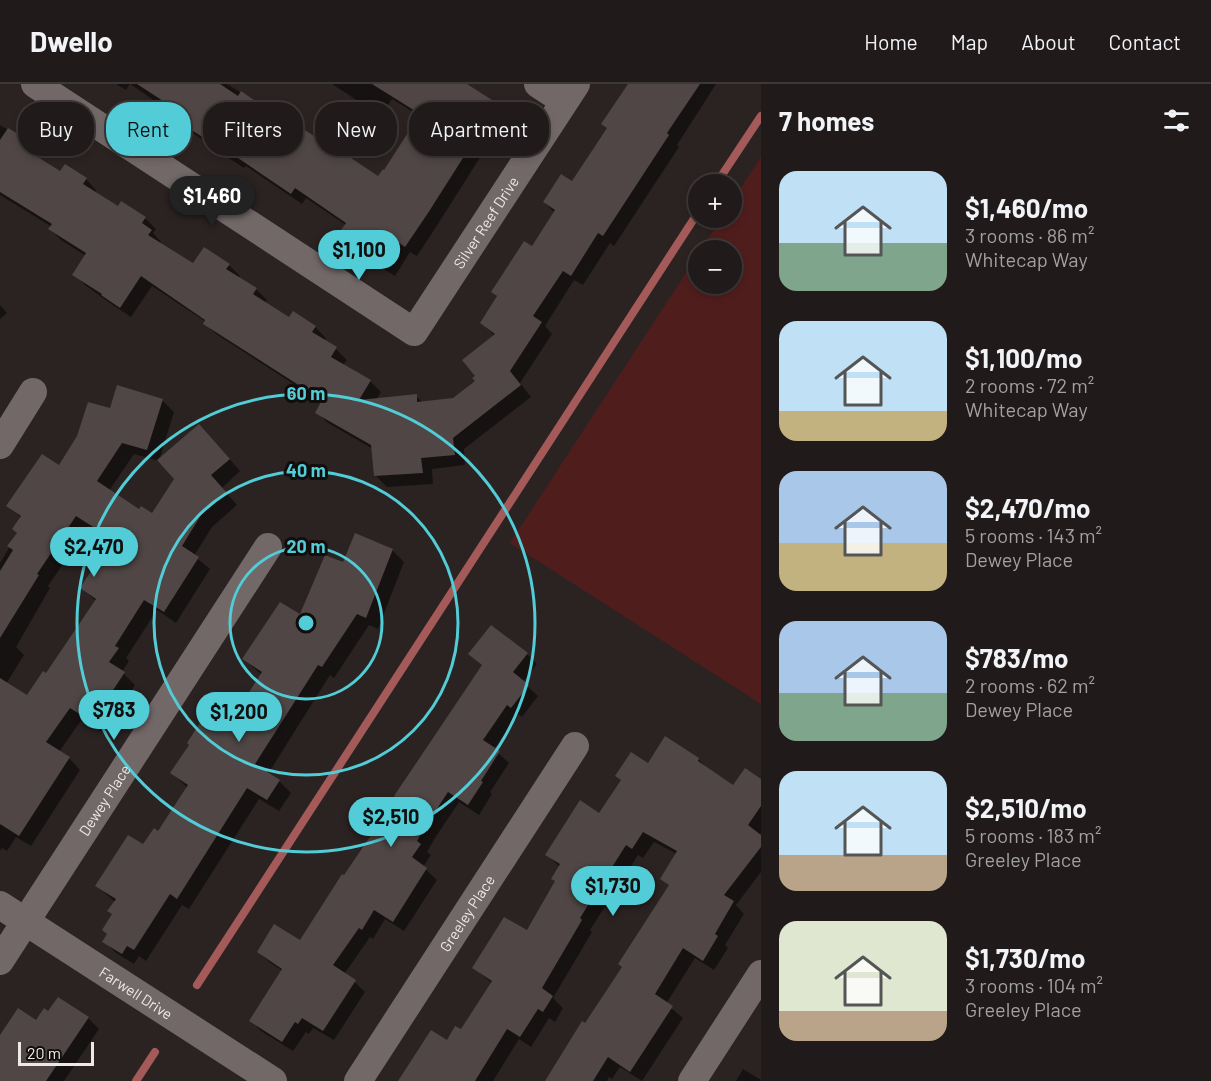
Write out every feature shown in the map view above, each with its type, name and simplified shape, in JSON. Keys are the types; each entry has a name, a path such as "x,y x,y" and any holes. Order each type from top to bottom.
{"street":[{"name":"Silver Reef Drive","path":"35,84 414,332 570,93"},
{"path":"538,84 570,93"},
{"path":"0,445 33,392"},
{"name":"Dewey Place","path":"0,961 268,547"},
{"name":"Greeley Place","path":"358,1081 575,746"},
{"name":"Farwell Drive","path":"0,905 273,1081"},
{"path":"692,1081 761,974"}],"shaded area":[{"path":"761,157 761,704 510,543 688,270 688,294 742,294 742,240 707,240 715,228 742,228 742,186"}],"building":[{"path":"137,84 220,84 238,96 241,91 257,102 203,102 203,137 191,130 191,102 165,102"},
{"path":"372,84 467,84 492,100 491,102 409,102 409,107"},
{"path":"628,84 700,84 603,236 598,233 571,276 563,271 533,316 542,322 510,371 521,385 453,438 455,455 421,458 423,473 374,476 371,445 315,413 322,400 203,324 205,320 141,276 120,308 72,275 86,253 48,229 52,224 0,192 0,140 8,128 18,134 18,156 36,156 60,171 65,164 87,178 83,184 118,206 121,201 146,217 142,223 152,230 148,235 193,263 204,247 230,264 226,269 257,288 253,294 289,317 293,311 316,326 312,332 337,347 331,357 371,380 359,400 417,394 417,402 453,398 475,381 472,378 475,376 462,360 495,334 480,323 497,296 491,292 524,241 532,246 555,210 543,202 561,174 572,181 607,128 601,124"},
{"path":"303,129 315,137 315,156 348,156 378,176 393,156 397,156 397,150 409,131 409,156 464,156 405,247 399,243 384,267 336,237 346,223 295,188 291,194 235,156 303,156"},
{"path":"117,385 163,399 147,450 122,443 97,481 139,509 141,506 152,513 174,479 157,460 199,424 230,459 211,475 227,493 201,515 182,546 199,557 164,612 144,600 115,646 119,648 109,662 125,672 92,722 70,708 46,742 70,757 19,836 0,824 0,678 27,695 43,671 46,673 96,599 80,588 112,539 76,516 37,574 39,575 0,638 0,571 13,550 7,546 17,533 12,529 21,516 6,506 42,454 59,465 77,436 88,402 110,408"},
{"path":"355,533 393,549 366,618 357,614 322,667 318,665 255,764 280,780 267,800 247,788 177,899 170,894 134,950 127,946 122,954 102,942 107,934 102,930 112,914 107,911 116,899 95,886 128,835 143,844 154,828 158,831 188,785 170,773 189,745 187,743 203,718 222,730 235,709 237,711 262,672 242,659 280,602 300,614 325,555 343,562"},
{"path":"491,625 528,653 513,672 529,685 511,708 507,705 483,740 500,751 468,805 448,792 425,827 417,841 421,844 412,857 427,868 393,922 374,910 362,930 359,928 333,965 356,980 323,1031 302,1018 298,1024 295,1022 282,1042 249,1021 282,969 257,952 274,924 300,940 482,665 468,654"},
{"path":"665,736 699,758 698,761 733,785 745,768 761,779 761,806 748,825 761,835 761,847 724,895 734,901 715,934 718,936 703,961 683,948 655,994 673,1006 630,1072 608,1057 593,1081 545,1081 582,1021 585,1023 622,967 618,964 669,885 660,879 677,851 643,832 632,849 626,845 580,918 582,920 542,988 553,996 543,1012 538,1009 520,1037 507,1029 475,1081 398,1081 431,1030 447,1040 455,1026 461,1029 492,981 472,968 504,917 527,930 555,881 551,879 560,864 545,855 580,800 599,813 621,780 615,776 631,752 648,763"},
{"path":"58,997 89,1017 46,1081 0,1081 0,1035 18,1008 36,1020 44,1008 48,1011"}],"waterway":[{"path":"723,174 761,116"},
{"path":"197,985 688,228"},
{"path":"136,1081 155,1052"}]}
